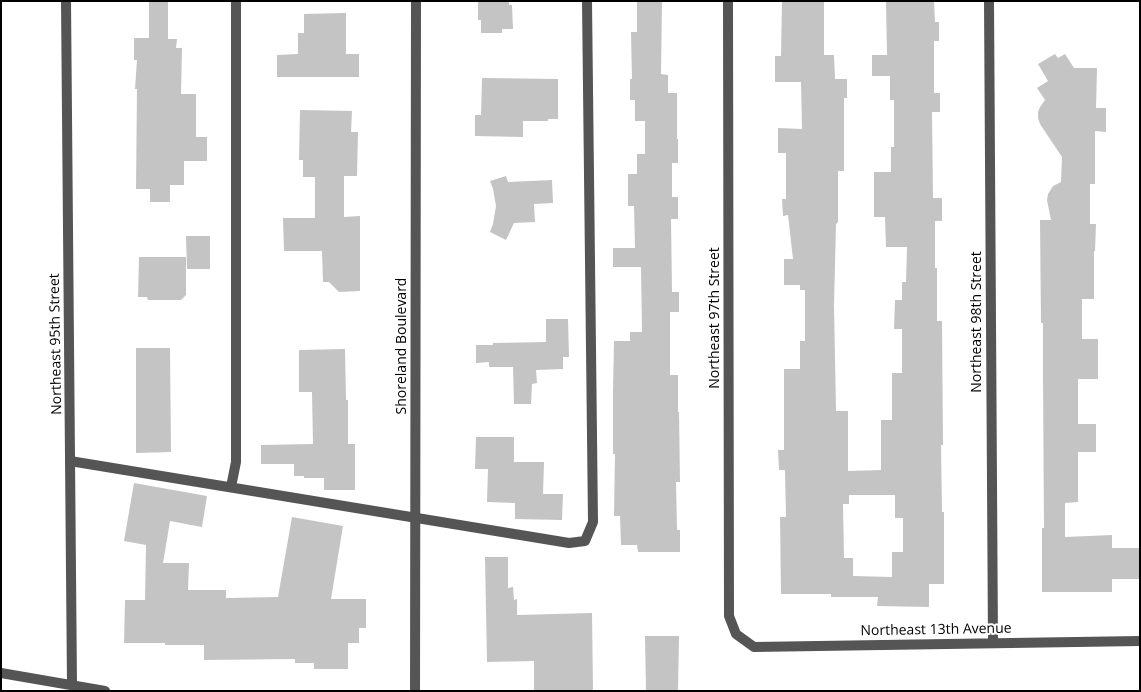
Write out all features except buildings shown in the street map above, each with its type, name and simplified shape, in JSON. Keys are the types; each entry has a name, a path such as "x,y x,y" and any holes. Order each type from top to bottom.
{"street":[{"name":"Northeast 95th Street","path":"66,1 72,686"},
{"path":"231,487 236,462 236,1"},
{"name":"Shoreland Boulevard","path":"415,691 416,1"},
{"path":"70,461 569,543 585,541 593,522 587,1"},
{"name":"Northeast 97th Street","path":"728,1 729,616 736,634"},
{"name":"Northeast 98th Street","path":"989,1 993,643"},
{"name":"Northeast 13th Avenue","path":"736,634 754,647 1140,641"},
{"path":"1,674 104,691"}]}
